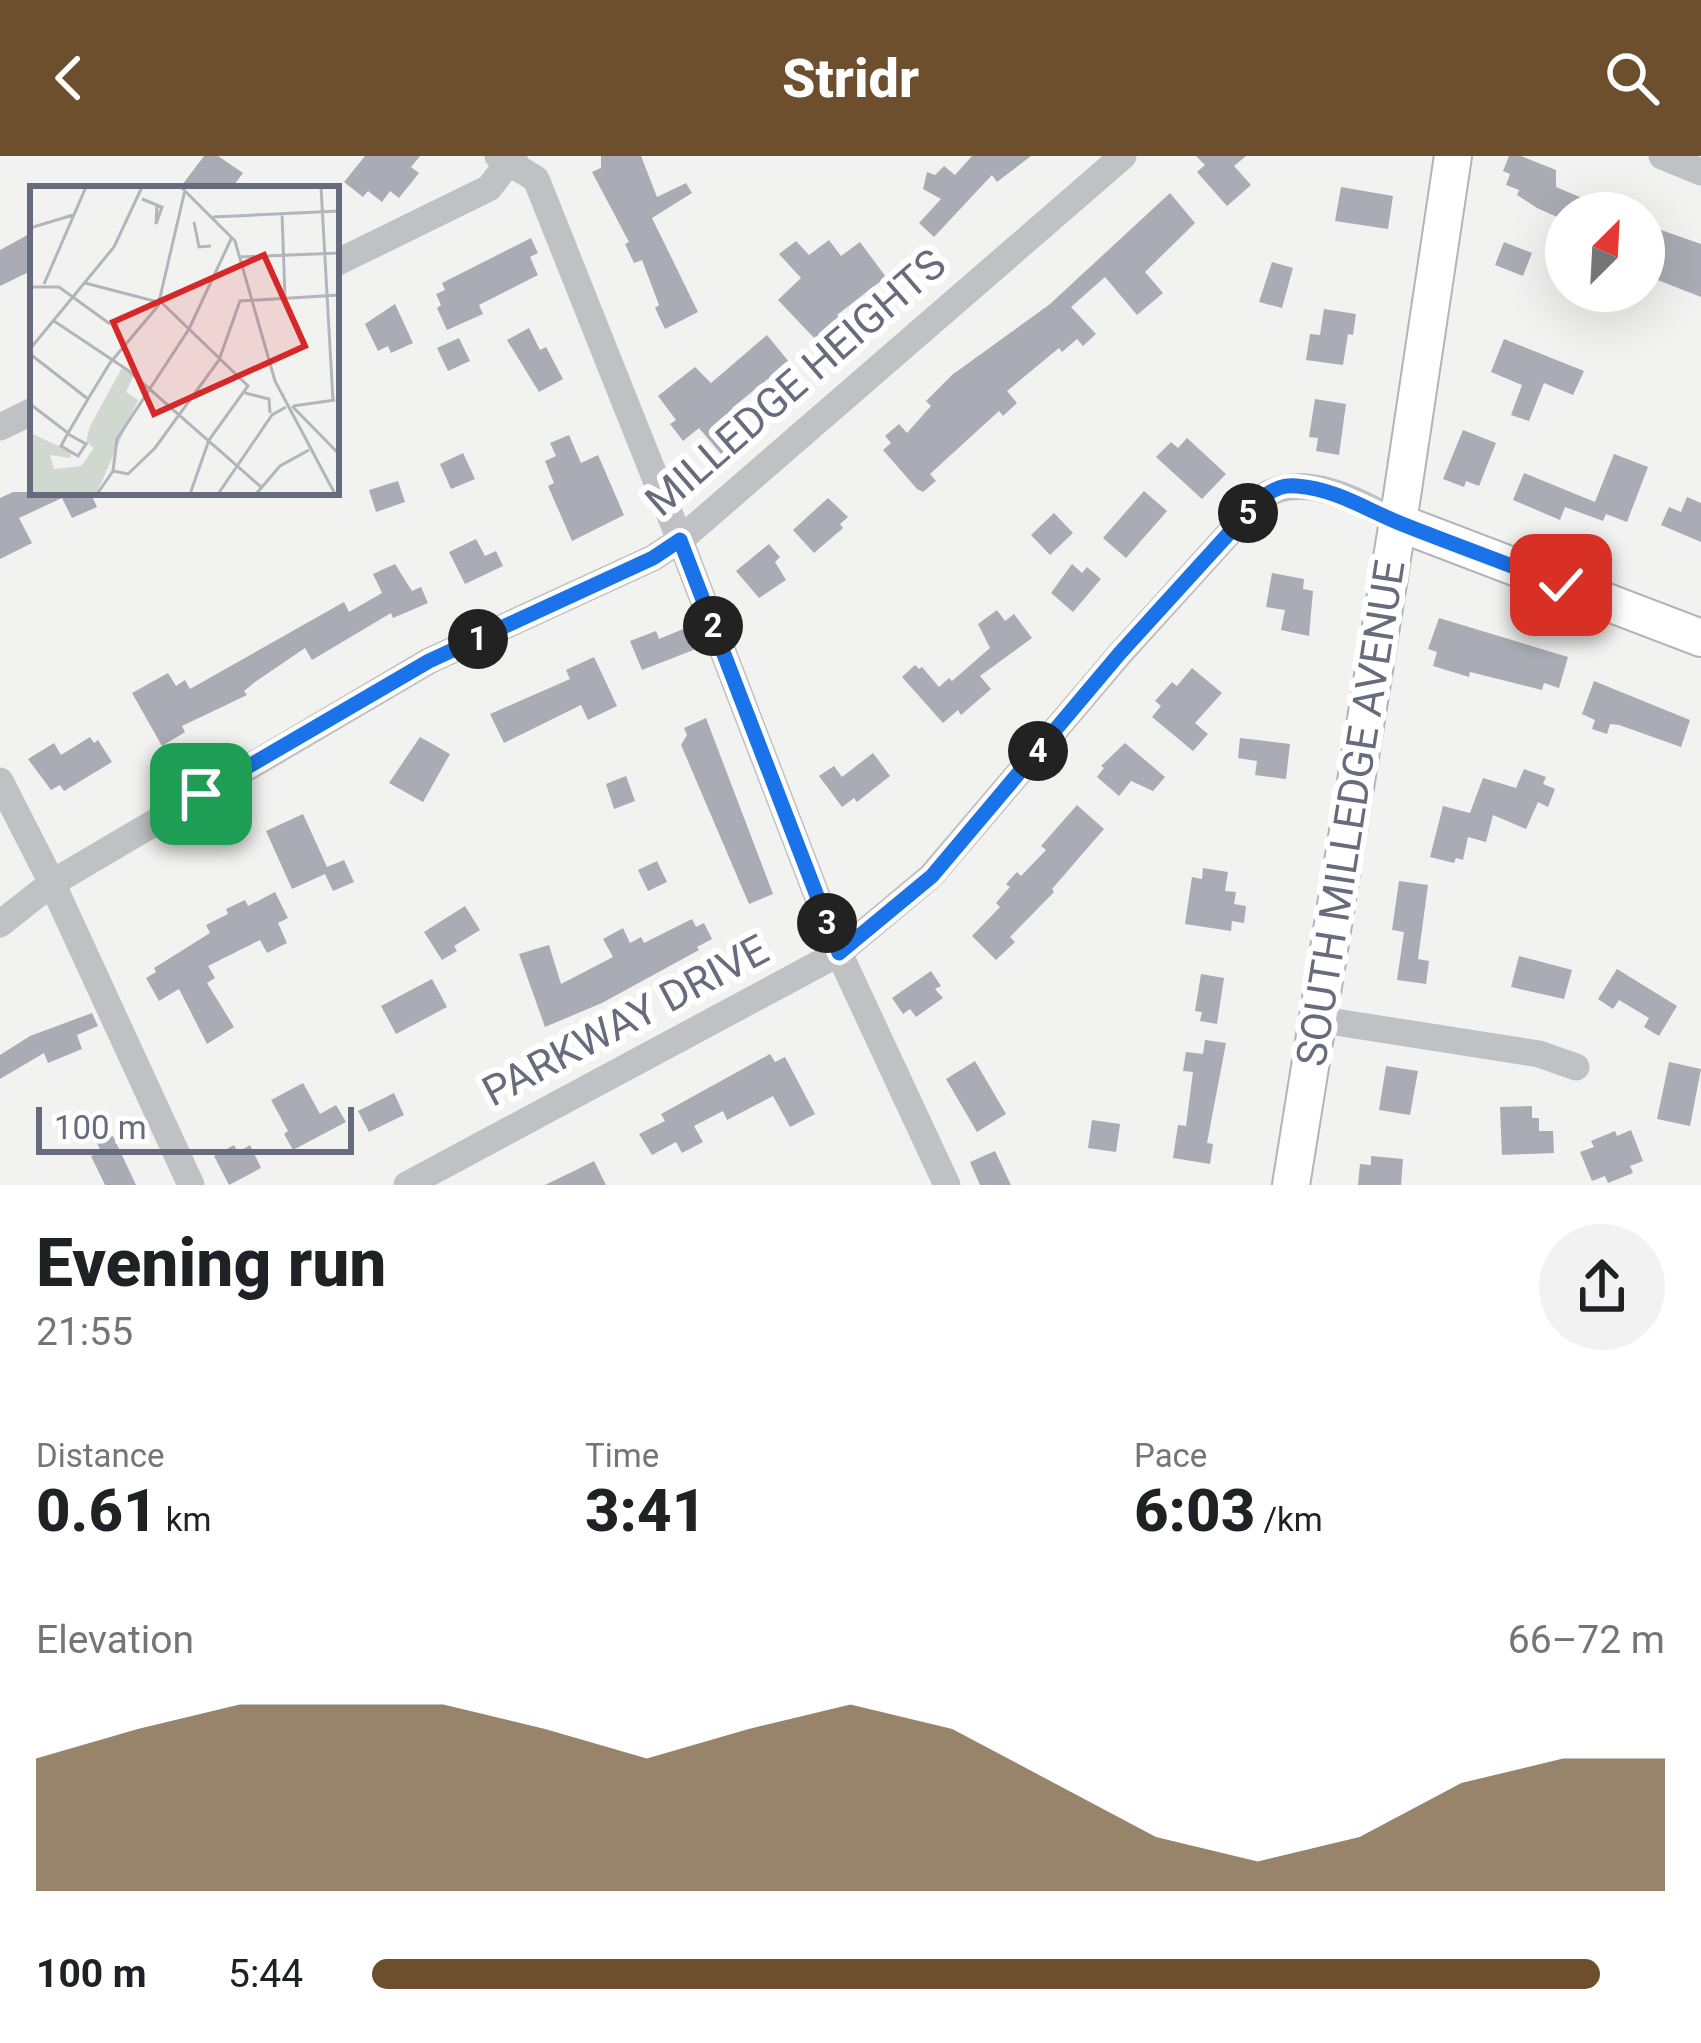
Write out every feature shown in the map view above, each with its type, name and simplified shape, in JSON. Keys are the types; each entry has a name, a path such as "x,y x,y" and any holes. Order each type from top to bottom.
{"main road":[{"name":"SOUTH MILLEDGE AVENUE","path":"1291,1185 1453,156"},
{"path":"1397,522 1701,638"}],"street":[{"name":"MILLEDGE HEIGHTS","path":"0,924 52,884 429,661 653,558 680,540 1123,156"},
{"path":"1662,156 1701,172"},
{"path":"339,261 489,188 507,158 536,179 839,953 946,1185"},
{"path":"0,427 30,412"},
{"name":"PARKWAY DRIVE","path":"407,1185 839,953 932,876 1120,653 1262,497 1292,485 1320,490 1366,505 1397,522"},
{"path":"0,781 191,1185"},
{"path":"1316,1019 1539,1054 1576,1067"}],"building":[{"path":"204,156 218,156 243,173 233,186 181,186"},
{"path":"365,156 420,156 411,167 419,173 399,198 390,191 382,202 368,191 363,197 344,182"},
{"path":"601,156 641,156 657,197 686,183 692,193 652,218 698,312 665,329 642,260 634,263 625,244 629,242 592,172 601,168"},
{"path":"972,156 1031,156 997,182 992,175 934,237 919,223 941,199 923,189 927,172 935,175 944,166 955,175"},
{"path":"1196,156 1246,156 1234,166 1251,185 1227,206 1197,172 1205,165"},
{"path":"1509,156 1521,156 1556,170 1556,187 1568,192 1545,192 1545,212 1506,185 1510,174 1503,171"},
{"path":"1341,187 1393,196 1388,229 1335,221"},
{"path":"1170,193 1195,223 1145,272 1163,293 1137,315 1105,277 1071,307 1096,334 1083,346 1077,339 1062,352 1059,348 1007,391 1017,403 1003,416 999,411 930,474 936,481 923,492 917,489 883,450 891,443 885,436 899,424 907,433 931,406 926,401 952,375 1050,304"},
{"path":"1665,231 1701,244 1701,297 1665,283"},
{"path":"30,234 30,271 0,286 0,250"},
{"path":"531,238 538,253 530,257 538,275 479,305 483,314 447,330 437,308 441,305 436,294 445,290 442,283"},
{"path":"829,240 841,256 860,242 886,277 837,315 841,318 817,341 778,300 801,278 779,254 796,241 809,255"},
{"path":"1504,242 1532,253 1523,276 1495,265"},
{"path":"1272,262 1293,268 1282,308 1259,302"},
{"path":"395,304 413,343 391,353 388,346 378,351 365,324"},
{"path":"1324,309 1356,314 1343,365 1306,360 1310,334 1320,335"},
{"path":"529,328 540,350 546,347 563,379 539,392 507,340"},
{"path":"767,335 789,362 732,408 750,431 721,454 699,428 683,441 670,424 676,420 658,396 695,367 711,383"},
{"path":"459,338 470,361 448,371 437,348"},
{"path":"1504,339 1584,371 1573,395 1544,383 1529,421 1511,415 1522,385 1491,372"},
{"path":"1315,399 1346,404 1339,455 1316,451 1318,438 1309,437"},
{"path":"1463,430 1496,443 1479,486 1466,481 1464,487 1443,479"},
{"path":"569,435 581,463 598,455 624,515 572,541 548,486 554,483 545,461 556,456 550,443"},
{"path":"1187,438 1226,474 1202,499 1156,457 1171,442 1178,448"},
{"path":"463,453 475,479 451,489 440,464"},
{"path":"1614,454 1648,467 1627,522 1606,514 1603,521 1565,507 1560,520 1513,500 1524,473 1595,502"},
{"path":"398,481 405,502 376,512 369,490"},
{"path":"1144,491 1167,511 1126,558 1103,538"},
{"path":"13,492 91,495 97,507 72,518 62,498 19,518 32,543 0,559 0,498"},
{"path":"1687,497 1701,503 1701,542 1661,525 1669,507 1681,512"},
{"path":"828,498 848,517 840,524 843,528 814,553 793,530"},
{"path":"1054,513 1073,533 1050,555 1031,535"},
{"path":"476,539 485,556 496,551 503,566 465,584 449,552"},
{"path":"769,544 780,557 775,562 786,580 759,598 736,571"},
{"path":"395,564 412,591 421,587 428,603 393,618 391,613 312,660 305,648 255,682 244,691 247,695 182,726 185,732 162,746 132,693 168,673 176,686 185,680 190,689 344,602 349,612 382,593 373,574"},
{"path":"1072,564 1082,573 1087,567 1101,579 1073,612 1051,593"},
{"path":"1272,573 1304,579 1303,589 1313,591 1309,636 1281,630 1285,610 1266,607"},
{"path":"997,610 1005,621 1014,614 1032,638 980,676 991,689 961,715 958,710 943,723 902,677 915,665 939,687 949,678 952,681 990,648 978,624"},
{"path":"1439,618 1568,657 1559,688 1544,683 1542,690 1433,666 1437,652 1428,649"},
{"path":"688,627 696,649 642,670 630,641 656,631 659,639"},
{"path":"594,657 617,706 588,720 581,705 504,743 490,714 570,679 566,670"},
{"path":"1192,668 1222,693 1195,723 1208,734 1193,751 1152,717 1161,706 1155,701"},
{"path":"1594,681 1690,720 1681,747 1619,725 1610,724 1607,734 1592,729 1595,720 1582,714"},
{"path":"706,718 773,894 749,904 681,745 687,735 684,728"},
{"path":"90,737 94,743 98,740 112,762 64,791 60,785 51,790 28,759 54,743 61,755"},
{"path":"420,737 450,754 423,802 389,783"},
{"path":"1240,738 1290,744 1286,779 1255,775 1257,761 1238,758"},
{"path":"1125,743 1165,777 1153,791 1131,781 1119,796 1097,777 1101,766"},
{"path":"873,753 890,776 857,802 854,798 842,807 819,776 834,766 842,777"},
{"path":"1524,769 1546,777 1543,784 1555,789 1548,807 1538,802 1526,829 1493,815 1486,842 1468,837 1463,860 1456,858 1454,863 1430,857 1443,806 1470,813 1483,778 1516,788"},
{"path":"626,776 635,801 614,809 606,784"},
{"path":"1077,805 1104,829 1054,892 1010,937 1015,942 996,960 972,936 1000,907 996,903 1010,887 1006,884 1017,872 1021,876 1046,850 1041,846"},
{"path":"303,814 327,867 344,860 354,882 333,891 325,874 292,889 266,831"},
{"path":"657,861 667,882 648,891 638,870"},
{"path":"1203,868 1228,872 1225,891 1236,892 1234,904 1246,906 1244,923 1232,921 1231,931 1185,924 1192,877 1202,879"},
{"path":"1399,881 1428,885 1418,959 1429,961 1426,984 1397,980 1404,932 1392,930"},
{"path":"275,892 288,918 278,923 287,943 267,953 260,940 208,966 215,978 207,983 234,1027 207,1044 179,989 159,1001 146,978 210,933 206,925 228,914 226,909 245,900 248,906"},
{"path":"465,906 480,930 442,960 424,932"},
{"path":"692,919 696,927 704,923 712,939 699,950 602,1003 545,1027 519,954 549,945 561,984 613,957 603,939 623,928 630,943 641,937 644,943"},
{"path":"1519,956 1572,970 1564,999 1511,987"},
{"path":"1617,969 1677,1006 1659,1036 1644,1027 1649,1018 1619,1000 1613,1009 1598,999"},
{"path":"931,971 941,986 935,989 943,998 916,1017 910,1009 903,1014 892,998"},
{"path":"1201,974 1224,978 1217,1024 1200,1021 1202,1012 1195,1011"},
{"path":"432,979 447,1007 396,1034 381,1006"},
{"path":"92,1013 98,1026 77,1035 82,1049 48,1063 44,1053 0,1079 0,1055 30,1036"},
{"path":"1205,1040 1226,1043 1207,1143 1213,1144 1210,1164 1173,1158 1178,1125 1186,1126 1193,1072 1183,1071 1186,1052 1203,1054"},
{"path":"770,1054 775,1062 785,1057 815,1114 790,1127 773,1096 727,1120 723,1111 694,1126 703,1142 682,1153 676,1142 652,1155 639,1134 665,1121 661,1114"},
{"path":"975,1061 1006,1114 977,1132 946,1079"},
{"path":"1669,1062 1701,1069 1690,1126 1657,1119"},
{"path":"1386,1066 1418,1071 1410,1115 1379,1110"},
{"path":"303,1083 320,1114 336,1105 346,1122 293,1150 271,1100"},
{"path":"394,1093 404,1115 369,1132 358,1111"},
{"path":"1532,1106 1539,1131 1553,1131 1554,1153 1502,1155 1500,1107"},
{"path":"1092,1120 1120,1124 1116,1152 1088,1148"},
{"path":"1631,1130 1643,1161 1630,1166 1633,1173 1608,1183 1605,1176 1592,1181 1580,1152 1594,1147 1591,1141"},
{"path":"113,1136 136,1185 105,1185 91,1156 101,1152 97,1143"},
{"path":"234,1145 238,1152 250,1145 261,1168 229,1185 214,1156"},
{"path":"995,1151 1011,1185 980,1185 970,1162"},
{"path":"1371,1156 1403,1159 1401,1185 1358,1185 1360,1164 1371,1165"},
{"path":"594,1161 606,1185 545,1185 582,1167"}],"route":[{"path":"201,794 429,661 653,558 680,540 839,953 932,876 1120,653 1262,497 1278,487 1320,490 1366,505 1397,522 1561,585"}]}
